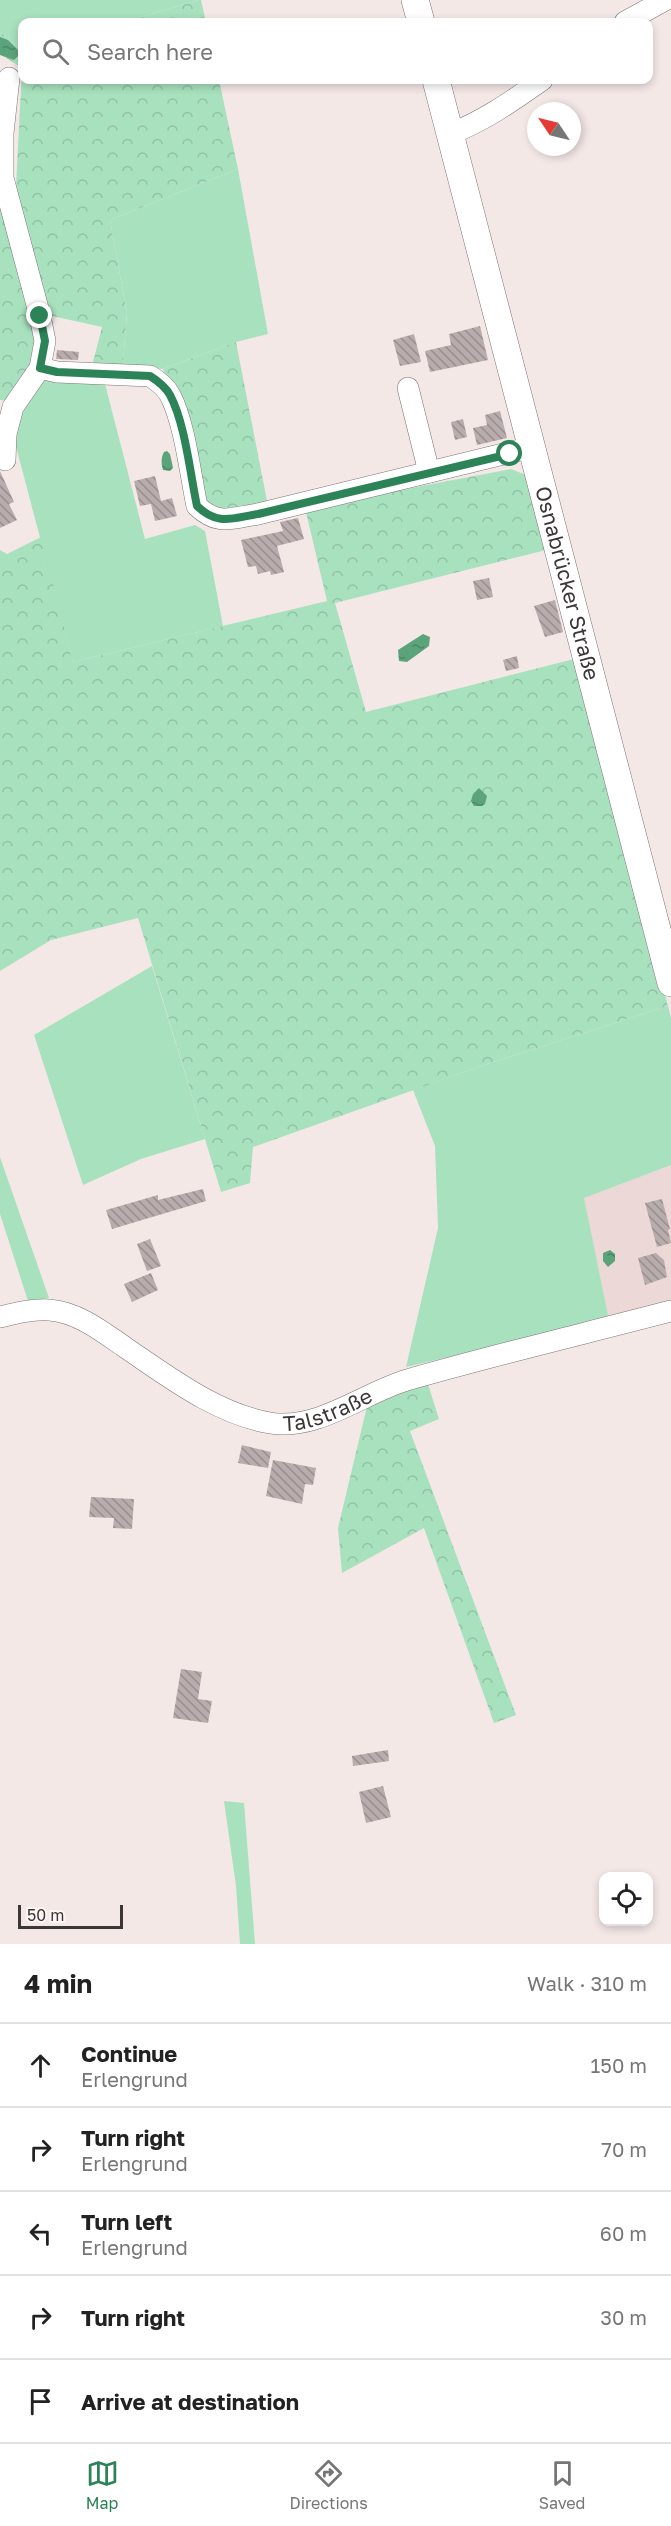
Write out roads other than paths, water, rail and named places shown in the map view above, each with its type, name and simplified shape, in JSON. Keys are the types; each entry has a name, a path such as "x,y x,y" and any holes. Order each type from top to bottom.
{"main road":[{"path":"415,0 420,18"},
{"name":"Osnabrücker Straße","path":"437,84 671,983"}],"street":[{"path":"632,18 665,0"},
{"path":"5,460 6,434 13,407 40,368 45,341 3,178 3,133 9,78"},
{"path":"450,134 474,125 497,112 536,84"},
{"path":"40,368 57,372 150,376 162,384 170,395 178,417 197,506 208,516 221,520 258,514 532,447"},
{"path":"408,388 429,472"},
{"name":"Talstraße","path":"0,1317 27,1310 50,1310 71,1315 95,1327 179,1382 224,1408 271,1423 302,1423 404,1381 671,1311"}],"water":[{"path":"0,37 8,40 18,50 18,56 14,60 0,55"},
{"path":"167,451 170,454 173,468 170,471 163,470 162,465 163,454"},
{"path":"423,634 430,637 429,646 407,662 399,661 398,650"},
{"path":"479,788 487,796 485,804 474,806 471,801 473,794"},
{"path":"610,1250 615,1254 615,1261 608,1267 603,1261 603,1253"}]}
